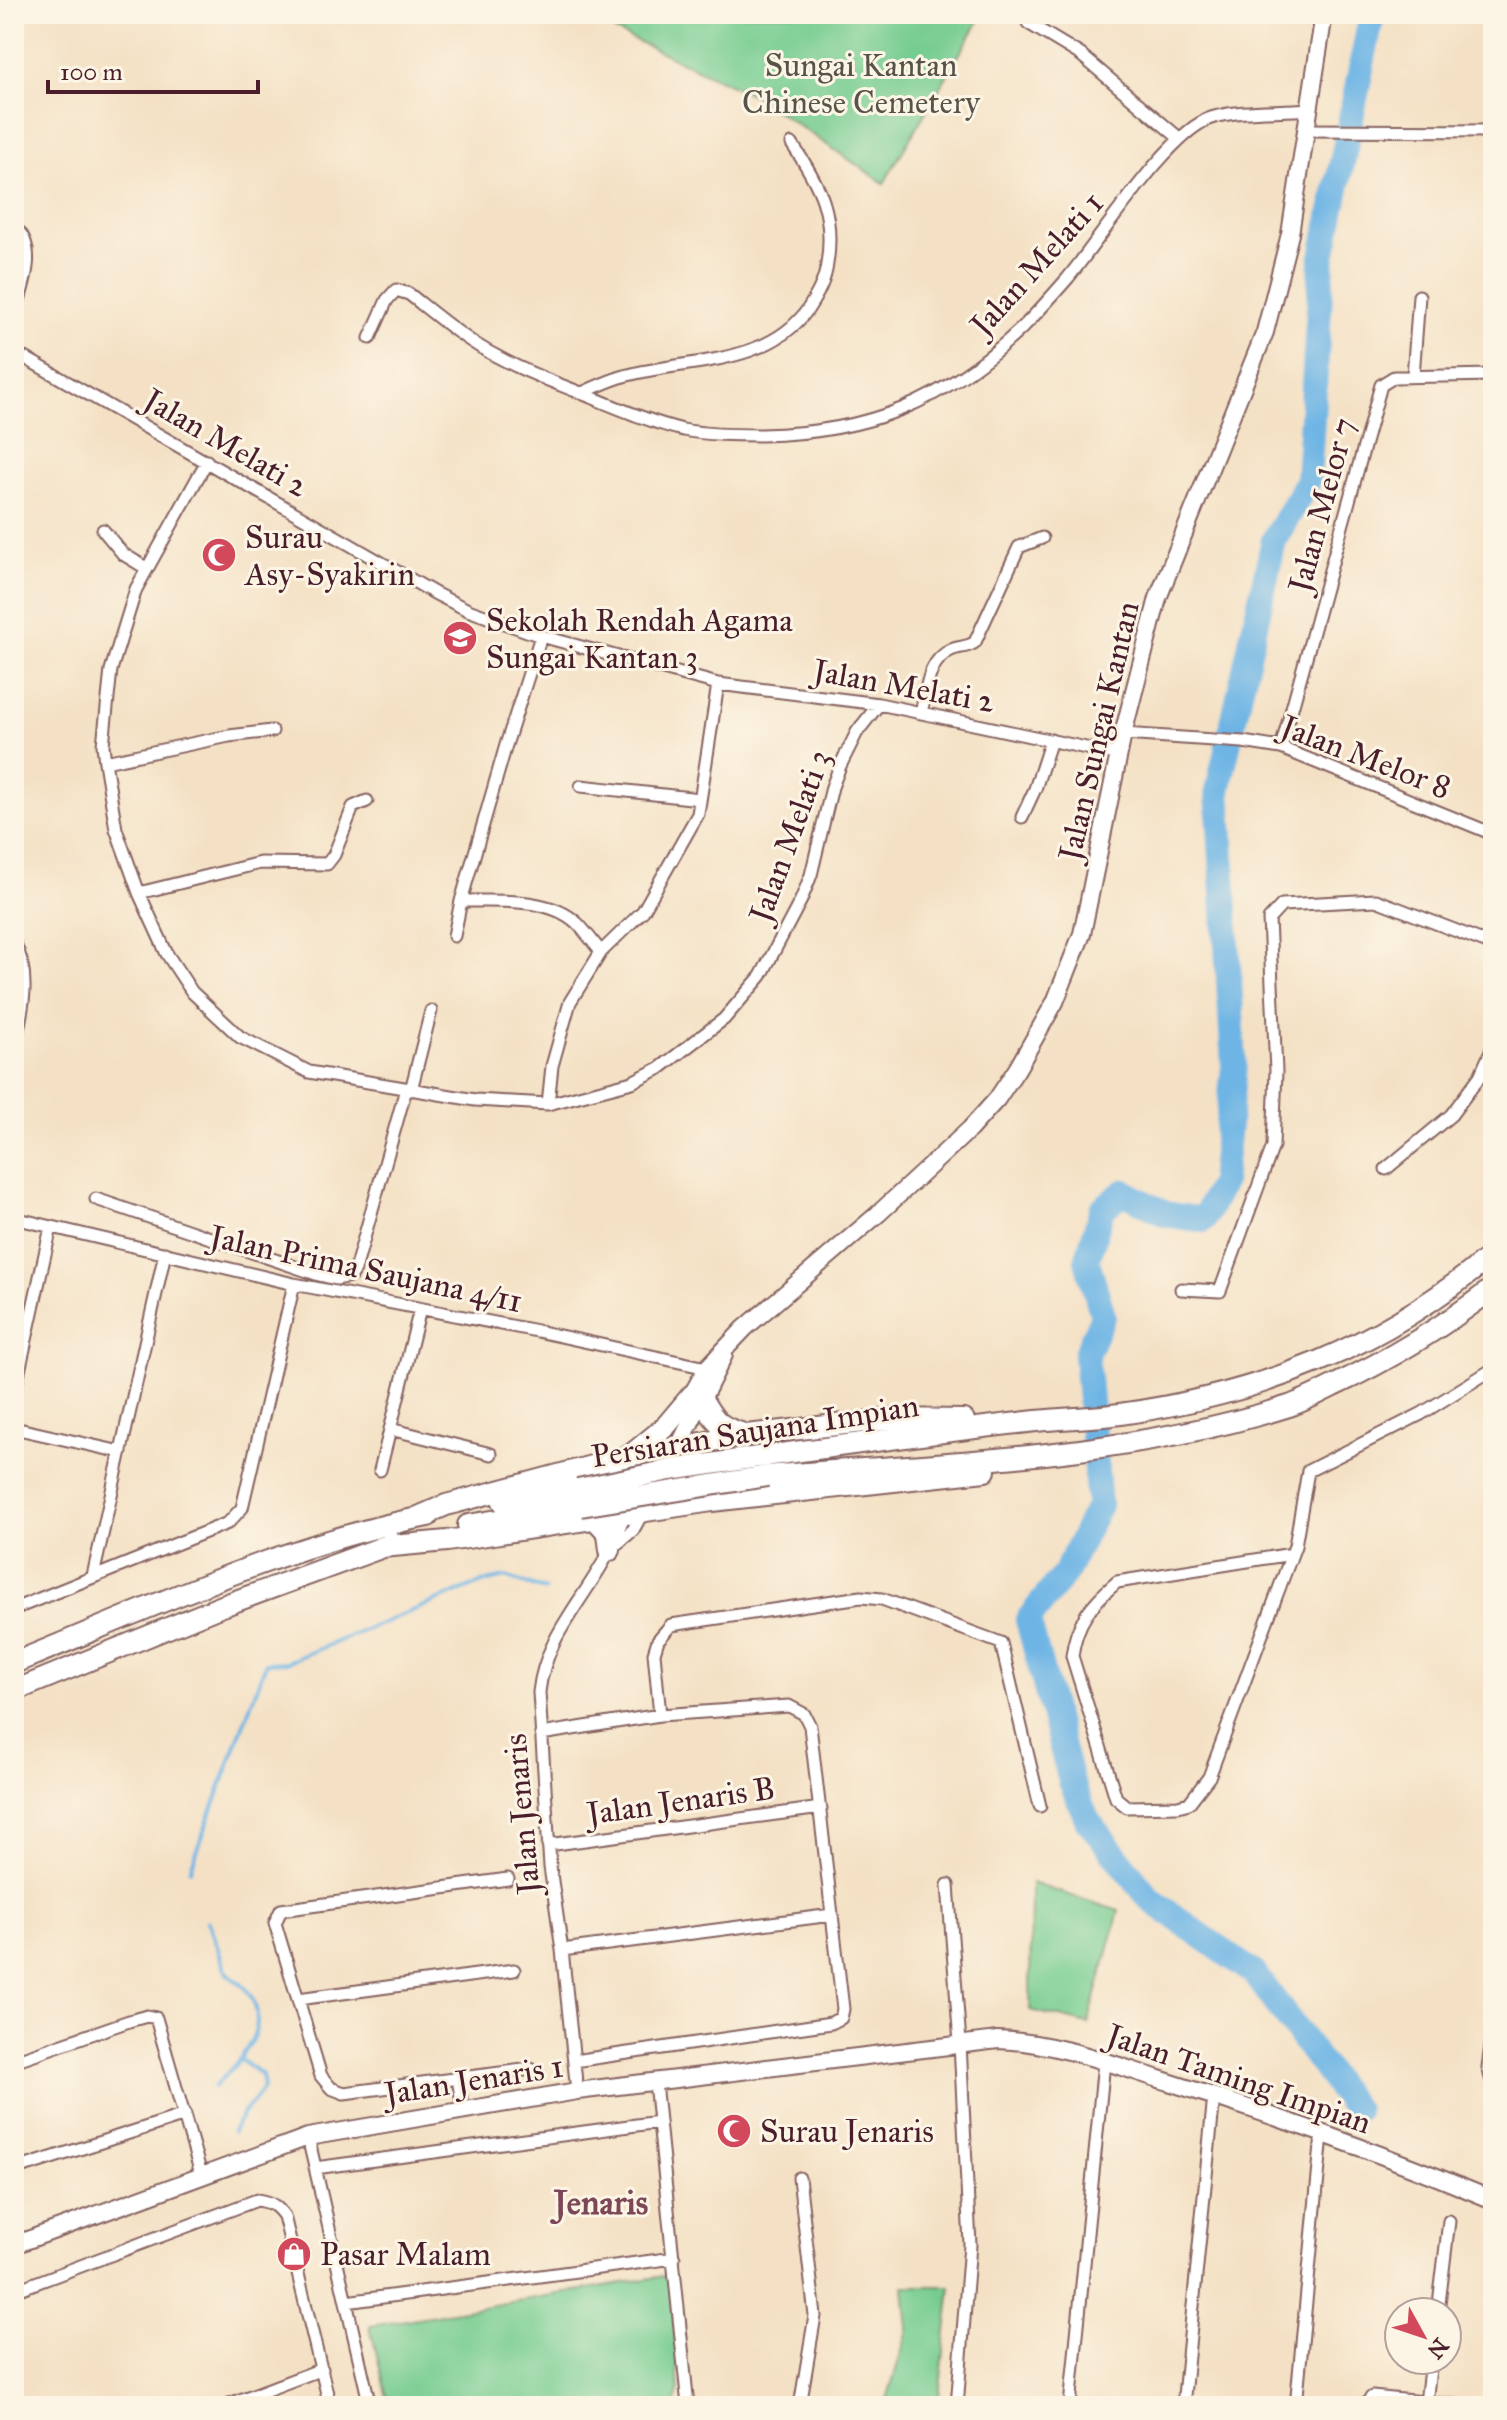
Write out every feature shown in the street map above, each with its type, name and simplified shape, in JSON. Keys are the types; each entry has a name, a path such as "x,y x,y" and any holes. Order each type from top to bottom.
{"highway":[{"name":"Persiaran Saujana Impian","path":"14,1691 217,1608 439,1529 585,1505 766,1466 1037,1421 1118,1414 1183,1403 1263,1383 1342,1353 1399,1323 1453,1287 1493,1254"},
{"path":"585,1505 634,1514 712,1501 1070,1456 1191,1432 1292,1405 1385,1362 1453,1320 1493,1288"},
{"path":"629,1456 697,1398 724,1428 746,1435"},
{"path":"416,1518 446,1505 629,1456 746,1435 890,1419 1037,1421"},
{"name":"Persiaran Saujana Impian","path":"766,1466 1070,1456"},
{"name":"Persiaran Saujana Impian","path":"14,1663 274,1559 416,1518 585,1505"},
{"path":"585,1505 608,1533 610,1550"}],"main road":[{"name":"Jalan Sungai Kantan","path":"697,1398 707,1368 767,1306 878,1214 970,1129 997,1099 1055,1002 1082,934 1123,734 1158,598 1265,332 1290,234 1321,15"},
{"name":"Jalan Sungai Kantan","path":"634,1514 728,1346"},
{"name":"Jalan Taming Impian","path":"960,2043 1033,2041 1214,2096 1493,2200"},
{"name":"Jalan Jenaris 1","path":"14,2245 308,2137 577,2091 960,2043"}],"street":[{"path":"1028,23 1081,55 1179,138"},
{"name":"Jalan Melati 1","path":"370,338 387,300 396,290 409,294 494,356 545,381 634,415 685,430 746,435 797,434 862,424 916,403 976,369 1024,326 1067,279 1179,138 1190,129 1211,118 1308,109"},
{"path":"1305,130 1493,131"},
{"path":"582,393 629,374 714,360 752,348 781,337 799,321 826,276 830,220 821,193 792,144"},
{"path":"14,227 24,235 28,253 14,316"},
{"path":"1413,376 1419,296"},
{"name":"Jalan Melati 2","path":"14,355 27,359 468,610 541,636 718,684 879,704 1119,755"},
{"name":"Jalan Melor 7","path":"1281,748 1381,385 1394,377 1493,375"},
{"name":"Jalan Melati 3","path":"207,461 146,568 131,601 111,670 103,745 116,829 139,893 167,954 192,992 240,1037 309,1072 475,1100 548,1104 632,1082 660,1068 724,1019 761,976 811,875 840,766 857,732 879,704"},
{"path":"103,530 123,554 146,568"},
{"path":"921,713 935,662 947,652 975,642 1019,547 1042,538"},
{"path":"454,936 461,901 506,745 541,636"},
{"path":"548,1104 552,1066 570,1002 601,952 643,911 698,814 718,684"},
{"path":"105,762 229,736 272,731"},
{"name":"Jalan Melor 8","path":"1123,734 1243,742 1281,748 1493,834"},
{"path":"1022,817 1051,740"},
{"path":"581,786 700,799"},
{"path":"139,893 260,863 327,864 334,855 353,807 367,801"},
{"path":"1181,1289 1220,1291 1273,1146 1276,1071 1269,919 1275,912 1282,905 1376,900 1493,945"},
{"path":"461,901 533,904 553,909 576,922 601,952"},
{"path":"14,943 25,983 14,1047"},
{"path":"96,1199 319,1275 336,1279 351,1276 431,1011"},
{"path":"1386,1169 1451,1115 1480,1076 1493,1047"},
{"name":"Jalan Prima Saujana 4/11","path":"14,1218 294,1284 707,1368"},
{"path":"14,1394 51,1227"},
{"path":"93,1576 165,1253"},
{"path":"14,1609 231,1522 242,1508 294,1284"},
{"path":"380,1470 420,1309"},
{"path":"1292,1554 1117,1582 1095,1601 1083,1618 1073,1642 1072,1656 1116,1798 1127,1807 1189,1803 1209,1777 1292,1554 1307,1477 1312,1467 1421,1414 1493,1369"},
{"path":"14,1428 121,1452"},
{"path":"390,1429 491,1454"},
{"name":"Jalan Jenaris","path":"610,1550 633,1530 634,1514"},
{"name":"Jalan Jenaris","path":"577,2091 548,1845 539,1692 548,1653 634,1514"},
{"path":"660,1715 654,1653 658,1640 671,1625 861,1597 882,1599 1001,1643 1040,1806"},
{"path":"541,1734 660,1715 789,1706 804,1714 810,1726 821,1808 843,2009 841,2018 831,2023 574,2061"},
{"name":"Jalan Jenaris B","path":"548,1845 821,1808"},
{"path":"508,1879 281,1910 275,1923 321,2076 331,2088 344,2093 531,2069"},
{"path":"948,1885 970,2245 957,2406"},
{"path":"562,1950 832,1915"},
{"path":"298,1999 514,1970"},
{"path":"14,2061 129,2021 147,2016 156,2018 201,2174"},
{"path":"1493,2031 1488,2067 1493,2085"},
{"path":"1070,2406 1104,2062"},
{"path":"458,2078 463,2109"},
{"path":"655,2082 688,2406"},
{"path":"1183,2406 1214,2096"},
{"path":"14,2170 185,2115"},
{"path":"315,2168 659,2122"},
{"path":"1296,2406 1322,2135"},
{"path":"308,2137 370,2406"},
{"path":"799,2178 815,2316 800,2406"},
{"path":"14,2291 257,2200 270,2202 284,2216 330,2406"},
{"path":"1440,2296 1449,2221"},
{"path":"346,2302 674,2258"},
{"path":"224,2406 322,2369"},
{"path":"1426,2403 1429,2376"},
{"path":"1364,2406 1372,2397 1464,2406"}],"green space":[{"name":"Sungai Kantan Chinese Cemetery","path":"579,14 983,14 884,183 753,95"},
{"path":"1031,1883 1119,1911 1088,2024 1030,2010"},
{"path":"670,2275 679,2390 674,2406 389,2406 370,2326"},
{"path":"904,2286 951,2286 938,2406 885,2406 908,2330"}],"waterway":[{"path":"1355,2110 1255,1974 1151,1900 1088,1821 1071,1781 1028,1620 1065,1573 1099,1505 1086,1354 1103,1316 1087,1261 1102,1209 1124,1192 1165,1214 1203,1220 1222,1183 1234,1066 1218,790 1274,540 1308,480 1322,262 1372,14"},
{"path":"190,1870 266,1663 287,1662 483,1582 506,1577 545,1590"},
{"path":"207,1921 225,1968 247,1990 255,2004 257,2018 255,2031 243,2055 214,2087"},
{"path":"233,2132 239,2119 264,2087 262,2075 241,2060"}],"place":[{"name":"Surau Asy-Syakirin","path":"219,555"},
{"name":"Sekolah Rendah Agama Sungai Kantan 3","path":"460,638"},
{"name":"Surau Jenaris","path":"734,2131"},
{"name":"Pasar Malam","path":"294,2254"}],"district":[{"name":"Jenaris","path":"601,2202"}]}
